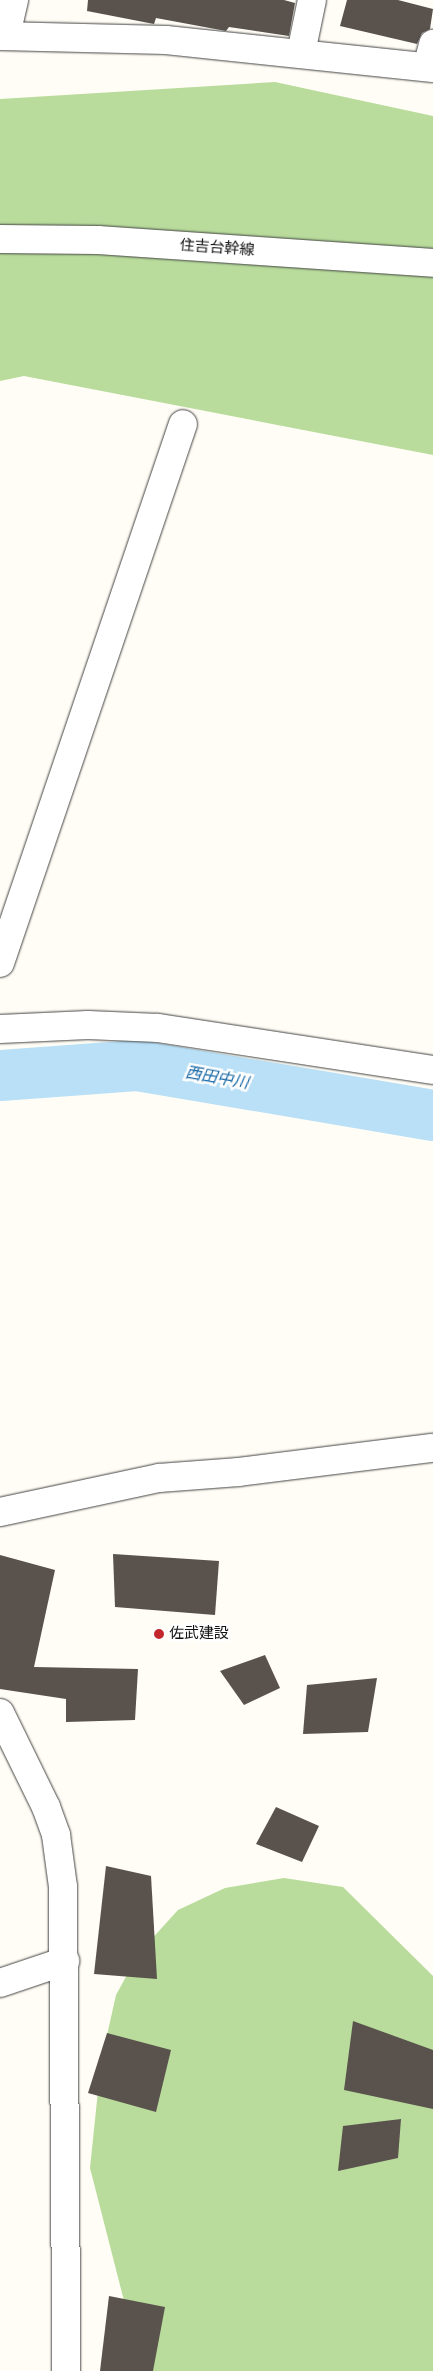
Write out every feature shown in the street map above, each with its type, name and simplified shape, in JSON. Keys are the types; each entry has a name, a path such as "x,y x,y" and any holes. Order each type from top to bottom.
{"street":[{"path":"14,0 3,35 166,40 301,53 431,60"},
{"path":"301,53 312,0"},
{"name":"住吉台幹線","path":"0,239 98,240 433,263"},
{"path":"0,963 11,893 183,424"},
{"path":"0,1030 88,1025 158,1028 433,1070"},
{"path":"0,1512 159,1478 239,1472 433,1448"},
{"path":"0,1713 33,1774 56,1835 63,1887 65,1961 66,2371"},
{"path":"0,1983 65,1961"}],"green space":[{"path":"275,82 433,116 433,455 24,376 0,381 0,99"},
{"path":"284,1878 343,1887 433,1976 433,2371 142,2371 90,2168 101,2062 116,1995 139,1953 178,1910 225,1888"}],"building":[{"path":"88,0 284,0 295,3 289,36 229,27 226,31 156,18 154,24 87,11"},
{"path":"347,0 398,0 433,9 430,29 422,33 417,44 340,26"},
{"path":"113,1554 219,1561 215,1615 115,1607"},
{"path":"0,1555 55,1570 34,1667 138,1669 135,1720 66,1722 66,1699 0,1689"},
{"path":"265,1655 280,1688 244,1705 220,1671"},
{"path":"377,1678 368,1732 303,1734 307,1685"},
{"path":"276,1807 319,1826 302,1862 256,1844"},
{"path":"106,1866 151,1876 157,1979 94,1974"},
{"path":"353,2021 433,2050 433,2109 344,2090"},
{"path":"107,2033 171,2050 156,2112 88,2093"},
{"path":"401,2119 398,2158 338,2171 343,2126"},
{"path":"109,2296 165,2307 153,2371 100,2371"}],"waterway":[{"name":"西田中川","path":"0,1075 137,1065 433,1115"}],"place":[{"name":"佐武建設","path":"159,1634"}]}
